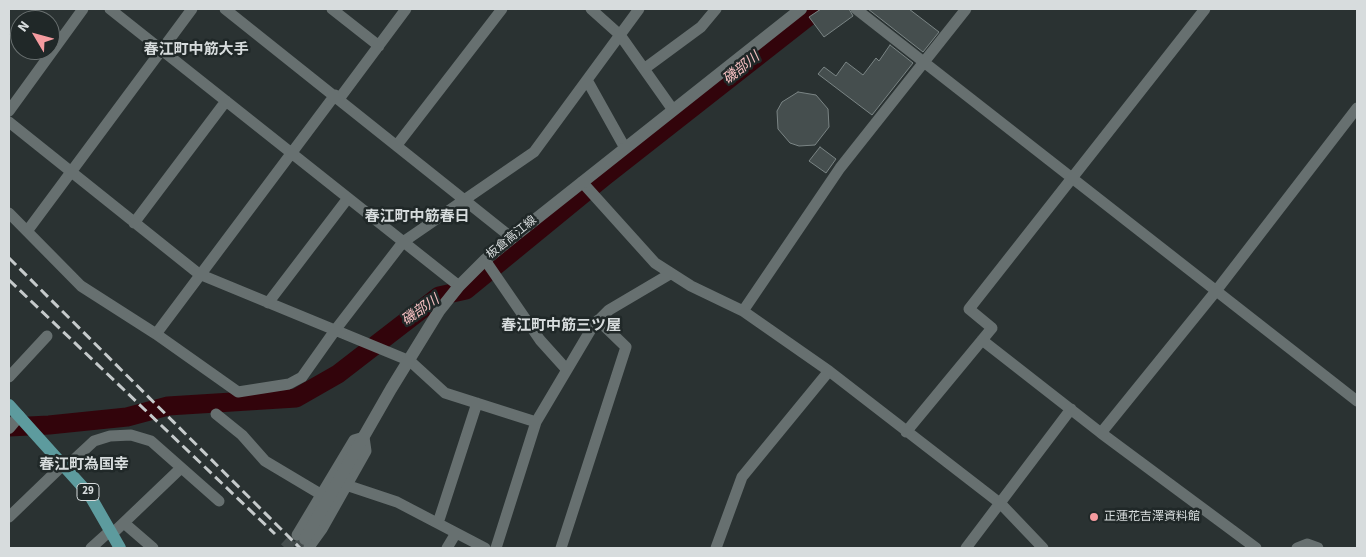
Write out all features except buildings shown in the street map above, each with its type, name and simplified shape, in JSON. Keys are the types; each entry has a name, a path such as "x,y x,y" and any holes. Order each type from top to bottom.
{"main road":[{"name":"板倉高江線","path":"304,540 439,311 459,286 485,260 512,238 801,9"},
{"name":"29","path":"9,405 89,494 120,548"},
{"path":"9,428 19,416"}],"street":[{"path":"9,111 83,9"},
{"path":"110,9 459,286"},
{"path":"28,230 192,9"},
{"path":"225,9 512,238"},
{"path":"332,9 379,46"},
{"path":"156,334 290,152 379,46 406,9"},
{"path":"397,146 502,9"},
{"path":"591,9 620,35 673,110"},
{"path":"9,213 28,230 81,286 156,334 238,392 289,384 302,377 336,329 403,242 534,152 639,9"},
{"path":"644,68 701,27 716,9"},
{"path":"856,9 1357,402"},
{"path":"743,311 840,168 966,9"},
{"path":"906,432 992,328 968,310 1205,9"},
{"path":"587,80 625,148"},
{"path":"134,223 226,101"},
{"path":"1101,433 1216,291 1357,108"},
{"path":"9,122 70,173 199,274 410,361 445,393 536,422"},
{"path":"582,182 642,249 670,274 743,311 829,371 1001,504 1043,548"},
{"path":"268,303 348,198"},
{"path":"485,260 540,340 567,370"},
{"path":"496,548 536,422 598,320 609,310 670,274"},
{"path":"561,548 626,347 598,320"},
{"path":"9,377 47,336"},
{"path":"982,340 1101,433 1256,548"},
{"path":"716,548 742,477 829,371"},
{"path":"438,523 477,403"},
{"path":"966,548 1071,409"},
{"path":"216,414 242,435 265,460 322,495"},
{"path":"9,517 94,441 110,436 132,435 151,442 219,501"},
{"path":"364,437 366,451 346,485 304,540 322,495 354,440 364,437"},
{"path":"91,548 124,524 181,468"},
{"path":"346,485 397,502 485,548"},
{"path":"124,524 153,548"},
{"path":"447,548 456,533"},
{"path":"1297,548 1308,544 1318,548"}],"waterway":[{"name":"磯部川","path":"9,427 127,417 168,406 296,398 338,374 439,296 466,290 604,177 818,9"}],"tunnel":[{"path":"285,548 297,535"},
{"path":"297,548 305,539"}],"railway":[{"path":"9,258 300,548"},
{"path":"9,280 275,534"}],"place":[{"name":"正蓮花吉澤資料館","path":"1094,517"}],"district":[{"name":"春江町中筋大手","path":"196,51"},
{"name":"春江町中筋春日","path":"417,218"},
{"name":"春江町中筋三ツ屋","path":"561,327"},
{"name":"春江町為国幸","path":"84,466"}]}
